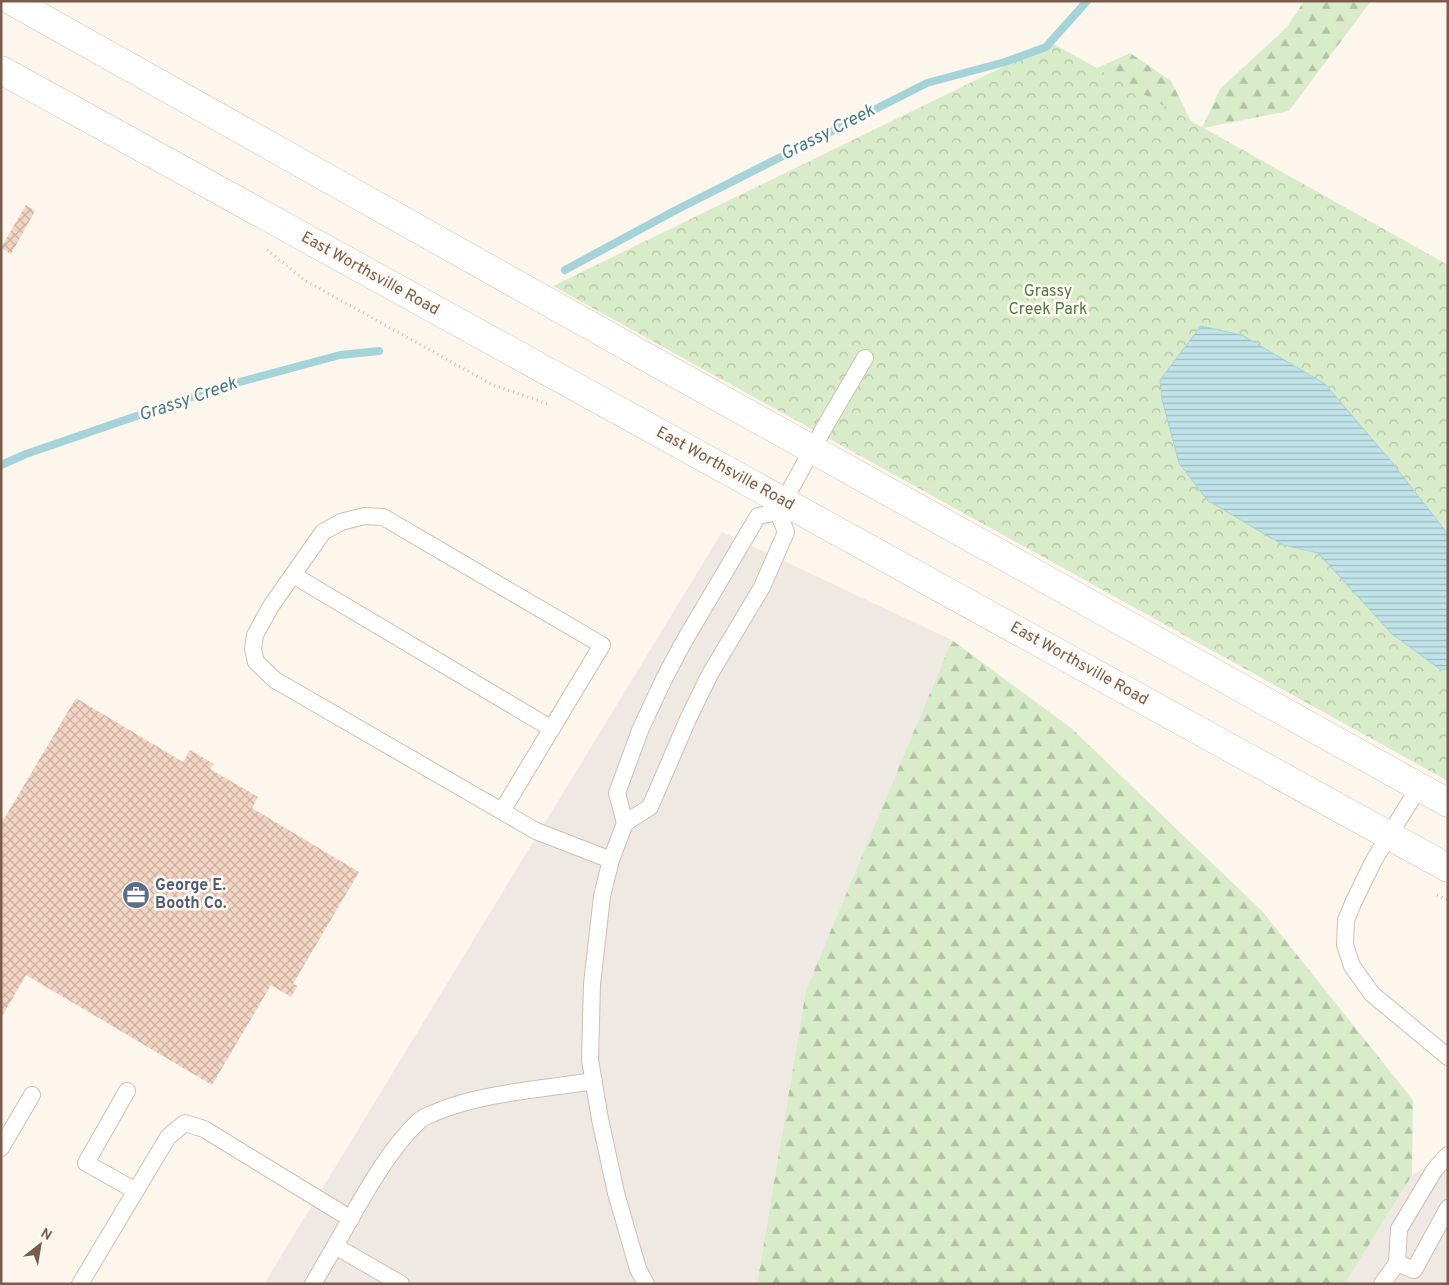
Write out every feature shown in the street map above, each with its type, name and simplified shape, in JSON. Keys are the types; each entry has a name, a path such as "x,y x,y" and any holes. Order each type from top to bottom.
{"main road":[{"path":"12,1 1448,803"},
{"name":"East Worthsville Road","path":"1,70 781,507 1448,868"}],"lane":[{"path":"625,824 617,793 638,736 664,679 758,516 781,507 865,358"},
{"path":"646,1284 638,1269 616,1192 600,1119 590,1060 592,984 602,896 611,860 625,824 650,807 710,674 762,587 786,532 781,507"},
{"path":"502,810 602,645 383,517 364,516 356,518 341,522 323,532 271,606 255,635 253,649 256,662 275,680 536,831 611,860"},
{"path":"293,575 552,729"},
{"path":"1419,787 1374,860 1346,920 1345,945 1352,966 1372,994 1448,1057"},
{"path":"313,1284 372,1182 401,1141 421,1118 452,1105 506,1094 594,1081"},
{"path":"127,1091 86,1163 136,1191"},
{"path":"1,1148 32,1095"},
{"path":"80,1284 168,1138 185,1122 204,1130 351,1219"},
{"path":"1382,1284 1397,1264 1399,1229 1435,1169 1448,1155"},
{"path":"1397,1264 1414,1270 1448,1208"},
{"path":"335,1246 401,1284"}],"shaded area":[{"path":"722,532 952,640 806,990 757,1284 264,1284"},
{"path":"1448,1155 1448,1284 1345,1284 1412,1175"}],"green space":[{"path":"1304,1 1371,1 1289,111 1202,128 1220,89 1287,27"},
{"name":"Grassy Creek Park","path":"1052,43 1448,265 1448,781 553,286"},
{"path":"1130,53 1171,81 1191,121 1196,124 1095,69"},
{"path":"952,640 1071,728 1262,911 1413,1100 1412,1175 1345,1284 757,1284 806,990"}],"water":[{"path":"1201,326 1242,335 1325,384 1390,460 1448,534 1448,669 1441,670 1392,634 1318,553 1283,545 1207,500 1179,463 1162,399 1160,380"}],"building":[{"path":"26,205 35,211 11,254 1,248"},
{"path":"76,698 183,762 190,750 214,764 210,769 258,797 252,808 359,872 293,984 297,986 291,997 271,985 212,1085 26,975 1,1018 1,817 4,819"}],"waterway":[{"name":"Grassy Creek","path":"565,270 676,210 927,83 1005,62 1046,47 1087,1"},
{"name":"Grassy Creek","path":"1,465 26,454 221,387 340,355 379,351"}],"place":[{"name":"George E. Booth Co.","path":"136,895"}]}
